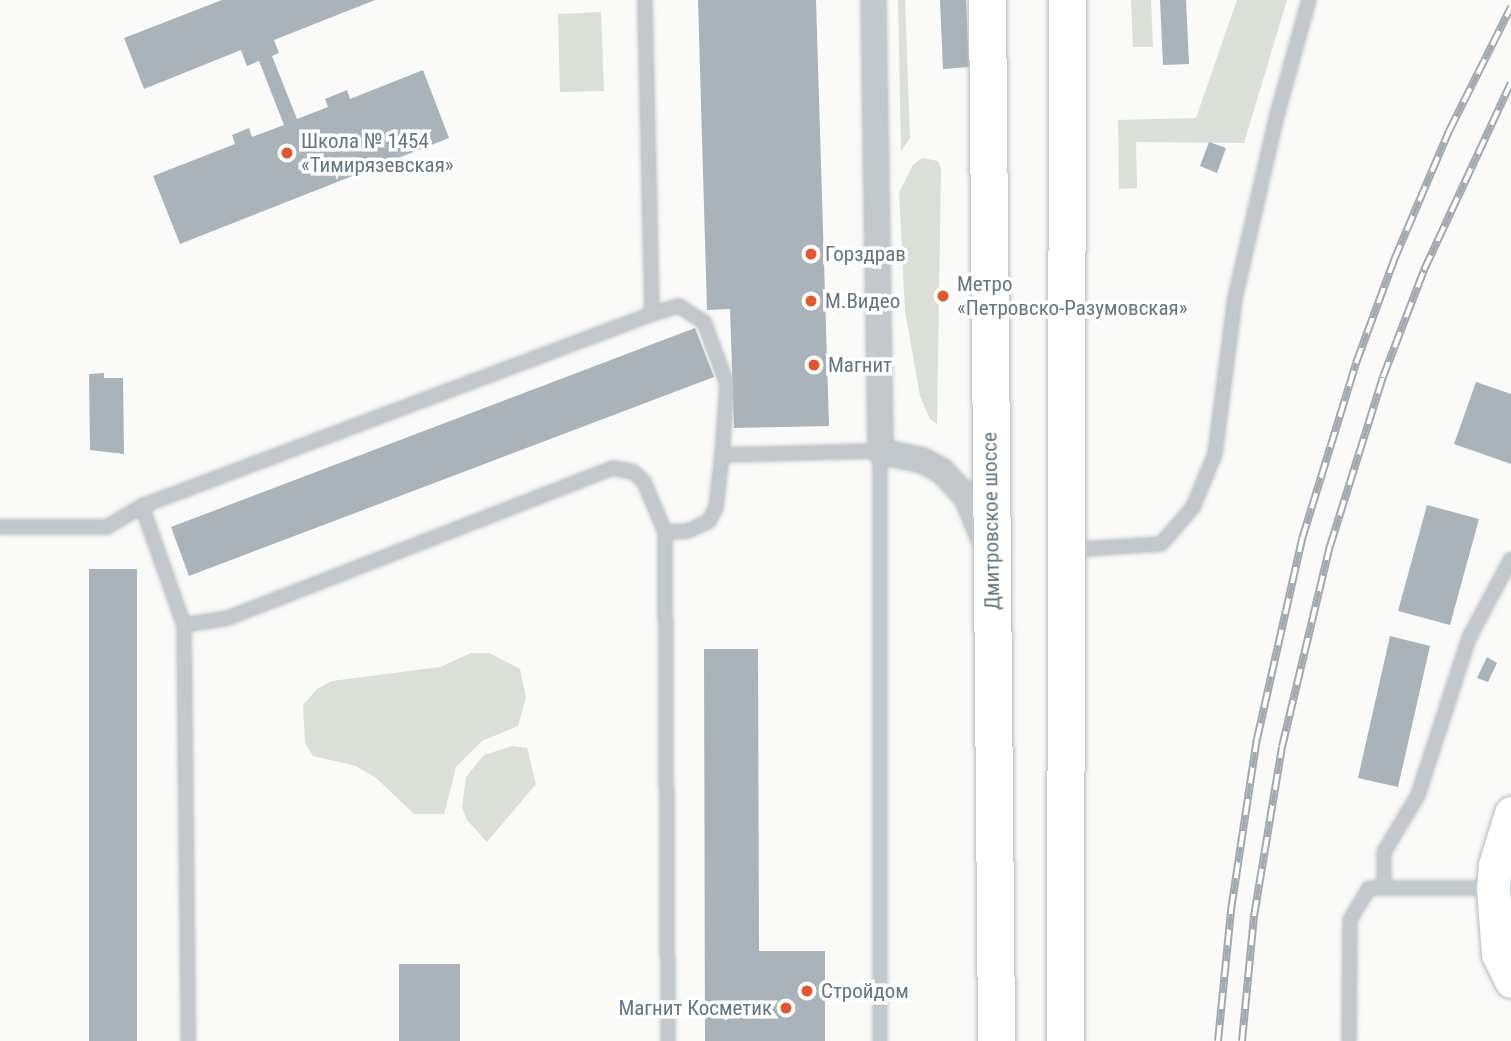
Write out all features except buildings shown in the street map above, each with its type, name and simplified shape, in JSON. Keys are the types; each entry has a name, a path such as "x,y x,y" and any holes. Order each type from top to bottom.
{"main road":[{"name":"Дмитровское шоссе","path":"987,0 996,1041"},
{"path":"1065,1041 1067,0"}],"street":[{"path":"873,0 880,452 922,460 941,470 966,497 992,558"},
{"path":"1511,813 1495,864 1493,888 1511,981"}],"lane":[{"path":"645,0 652,314"},
{"path":"1064,550 1161,544 1193,507 1214,454 1235,298 1277,116 1309,0"},
{"path":"0,527 107,527 142,506 679,306 704,322 727,384 716,506 709,521 688,531 665,532"},
{"path":"722,455 880,452 880,1041"},
{"path":"184,625 228,618 613,468 634,472 644,482 665,532 668,1041"},
{"path":"142,506 184,625 188,1041"},
{"path":"1384,888 1384,852 1418,794 1469,638 1511,559"},
{"path":"1349,1041 1350,920 1369,888 1493,888"}],"shaded area":[{"path":"898,0 905,0 910,138 901,151"},
{"path":"1131,0 1151,0 1153,47 1133,47"},
{"path":"1237,0 1287,0 1244,143 1136,142 1137,188 1119,189 1118,120 1196,118"},
{"path":"601,12 604,91 560,92 558,14"},
{"path":"922,158 938,161 941,168 937,424 930,419 920,396 905,311 899,192 913,165"},
{"path":"471,653 489,653 520,669 526,698 518,726 482,741 456,767 444,814 414,814 375,777 356,766 313,756 305,743 303,705 317,689 332,681 440,667"},
{"path":"512,746 527,748 536,784 487,842 467,820 462,807 466,777 484,755"}],"railway":[{"path":"1218,1041 1231,910 1257,739 1302,539 1356,363 1394,260 1449,131 1511,7"},
{"path":"1242,1041 1254,916 1282,747 1330,546 1383,377 1424,270 1511,83"}],"place":[{"name":"Школа № 1454 «Тимирязевская»","path":"287,153"},
{"name":"Горздрав","path":"811,254"},
{"name":"Метро «Петровско-Разумовская»","path":"943,296"},
{"name":"М.Видео","path":"811,301"},
{"name":"Магнит","path":"814,365"},
{"name":"Стройдом","path":"807,991"},
{"name":"Магнит Косметик","path":"786,1008"}]}
